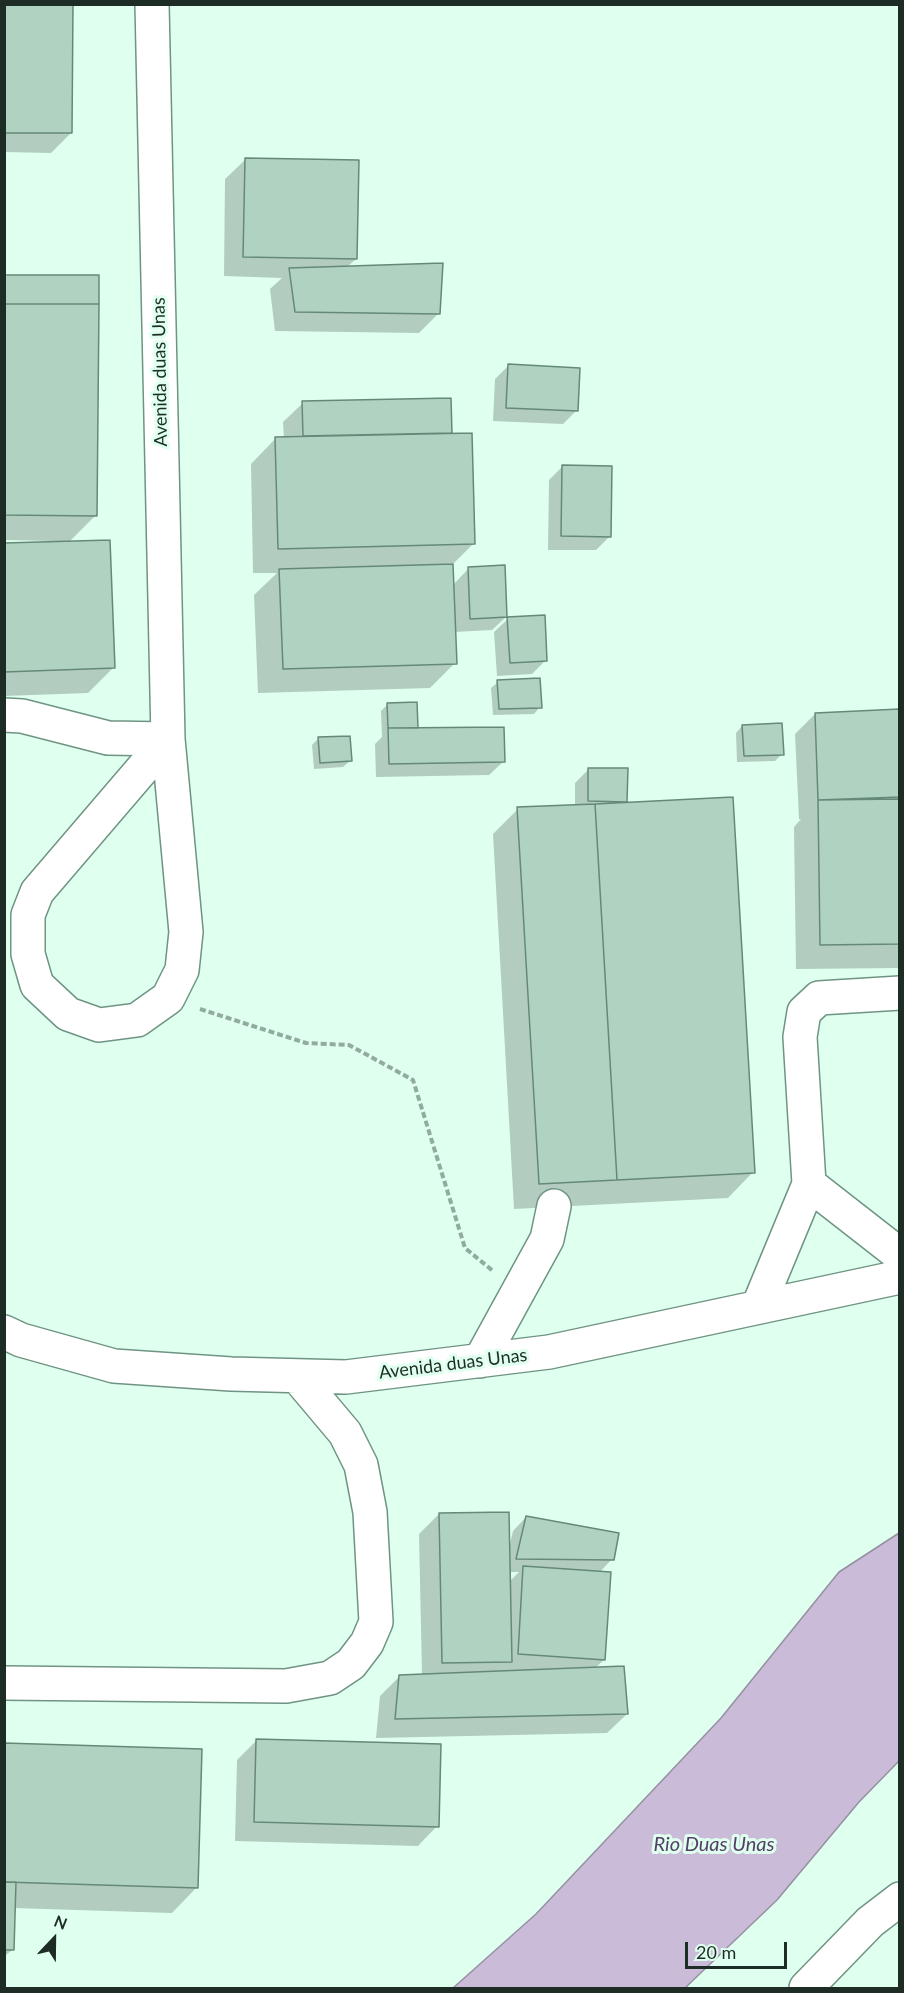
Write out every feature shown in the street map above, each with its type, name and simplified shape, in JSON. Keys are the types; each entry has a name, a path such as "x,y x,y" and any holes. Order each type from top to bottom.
{"street":[{"name":"Avenida duas Unas","path":"152,4 168,740 186,932 182,970 168,998"},
{"path":"4,715 22,716 108,738 168,740"},
{"path":"168,740 37,892 28,915 28,954 37,985 69,1014 99,1025 137,1020 168,998"},
{"path":"758,1307 809,1184 800,1037 804,1012 819,998 900,993"},
{"path":"809,1184 900,1255"},
{"path":"480,1361 547,1239 554,1206"},
{"name":"Avenida duas Unas","path":"4,1332 21,1340 114,1366 346,1377 549,1352 900,1277"},
{"path":"4,1683 286,1686 330,1677 351,1664 367,1643 376,1622 370,1512 361,1465 345,1433 297,1376"},
{"path":"806,1989 870,1922 900,1899"}],"path":[{"path":"168,998 306,1043 349,1045 413,1080 465,1248 519,1292"}],"water":[{"name":"Rio Duas Unas","path":"899,1533 899,1761 859,1802 777,1900 685,1988 453,1988 536,1914 721,1718 839,1572"}],"building":[{"path":"4,4 73,4 72,133 4,133"},
{"path":"245,158 359,160 357,259 243,257"},
{"path":"443,263 440,314 295,312 289,268"},
{"path":"4,275 99,275 99,304 4,304"},
{"path":"4,304 99,304 97,516 4,515"},
{"path":"508,364 580,368 578,411 506,408"},
{"path":"451,398 452,433 303,436 302,401"},
{"path":"472,433 475,544 278,549 275,437"},
{"path":"562,465 612,466 611,537 561,536"},
{"path":"110,540 115,668 4,672 4,543"},
{"path":"453,564 457,664 283,669 279,569"},
{"path":"505,565 507,617 470,619 468,567"},
{"path":"545,615 547,661 510,663 507,617"},
{"path":"540,678 542,708 499,709 497,680"},
{"path":"417,702 418,728 388,728 387,703"},
{"path":"900,709 900,797 818,800 815,713"},
{"path":"782,723 784,755 744,756 742,725"},
{"path":"504,727 505,762 389,764 388,728"},
{"path":"350,736 352,761 320,763 318,737"},
{"path":"588,768 628,768 627,802 588,801"},
{"path":"733,797 755,1173 617,1180 595,804"},
{"path":"900,799 900,944 820,945 818,800"},
{"path":"595,804 617,1180 539,1184 517,807"},
{"path":"509,1512 512,1662 442,1663 439,1513"},
{"path":"526,1516 619,1533 614,1560 516,1559"},
{"path":"523,1566 611,1572 605,1660 518,1654"},
{"path":"624,1666 628,1714 395,1719 399,1675"},
{"path":"256,1739 441,1744 439,1827 254,1822"},
{"path":"4,1743 202,1749 198,1888 4,1882"},
{"path":"4,1882 16,1882 14,1950 4,1950"}]}
